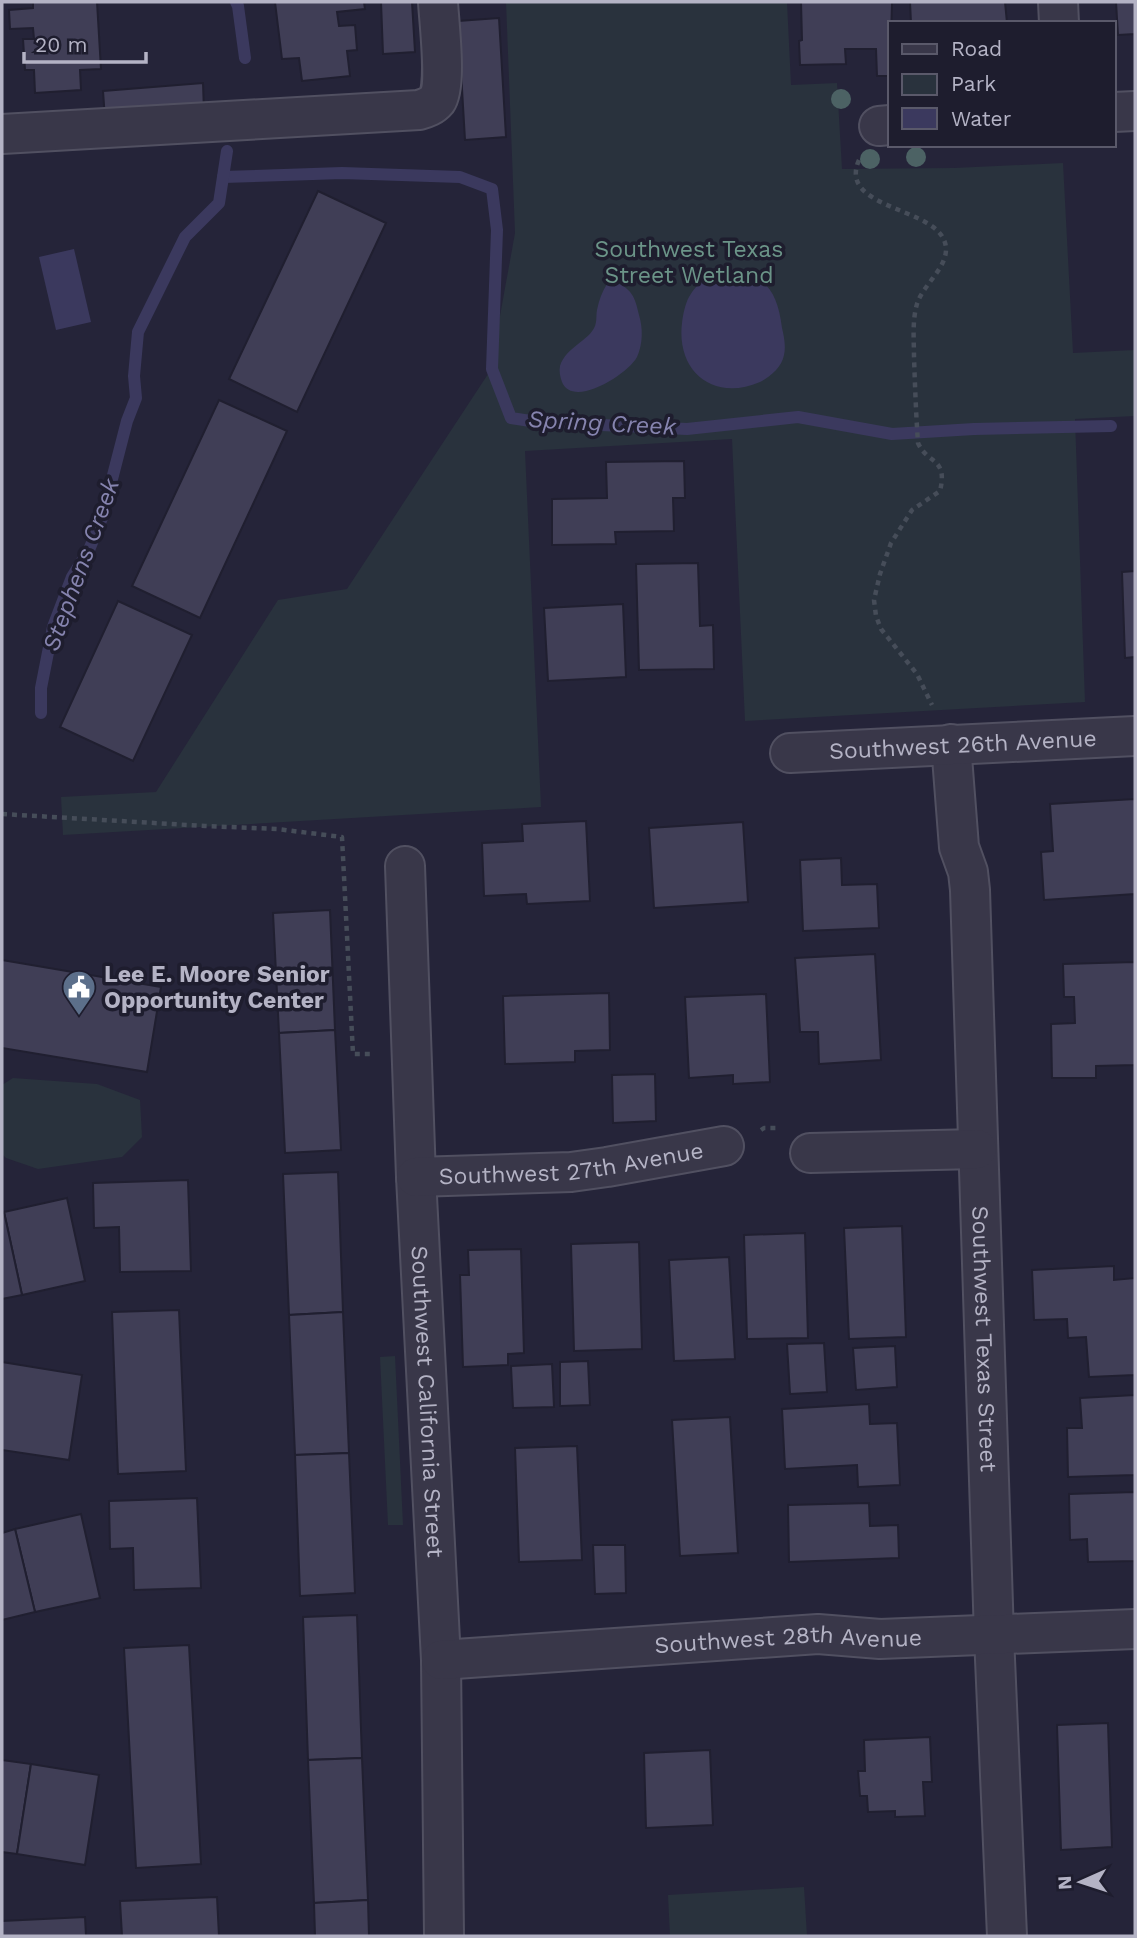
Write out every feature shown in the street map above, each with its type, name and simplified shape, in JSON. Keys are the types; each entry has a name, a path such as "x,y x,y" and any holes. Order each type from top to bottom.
{"street":[{"path":"2,134 405,111 429,107 439,98 442,84 438,2"},
{"path":"1058,2 1059,21"},
{"path":"1116,112 1135,111"},
{"name":"Southwest 26th Avenue","path":"790,753 1135,736"},
{"name":"Southwest Texas Street","path":"951,744 959,847 968,872 970,891 994,1636 1007,1936"},
{"name":"Southwest California Street","path":"405,866 416,1177 441,1660 444,1936"},
{"name":"Southwest 27th Avenue","path":"416,1177 571,1172 724,1146"},
{"path":"810,1153 977,1149"},
{"name":"Southwest 28th Avenue","path":"441,1660 818,1634 880,1639 1135,1629"}],"path":[{"path":"885,126 864,149 855,169 857,184 866,193 930,226 942,236 947,250 939,270 916,304 914,328 918,443 922,452 936,460 943,476 940,491 912,510 891,543 874,600 881,629 917,674 951,744"},
{"path":"2,814 277,829 342,837 353,1054"}],"green space":[{"name":"Southwest Texas Street Wetland","path":"506,2 787,2 791,85 837,83 842,169 1063,163 1073,353 1135,350 1135,416 1075,419 1085,702 745,721 732,439 525,451 541,807 63,835 61,797 156,792 278,600 347,589 490,371 515,233"},
{"path":"13,1078 97,1084 140,1100 142,1137 122,1157 38,1169 6,1158 2,1154 2,1085"},
{"path":"395,1356 403,1525 388,1525 380,1357"},
{"path":"804,1887 807,1936 670,1936 668,1895"}],"water":[{"path":"74,249 91,322 56,330 39,257"},
{"path":"726,268 750,275 767,286 777,303 784,338 784,355 778,367 764,380 743,387 714,385 702,378 685,356 682,340 682,323 689,297 705,279"},
{"path":"615,282 632,294 636,303 642,331 637,357 623,372 600,386 577,392 568,389 561,380 560,366 563,359 592,331 602,293 607,284"}],"building":[{"path":"33,2 97,2 101,69 80,70 81,90 35,93 34,70 25,70 23,39 34,39 33,28 10,29 9,10 33,8"},
{"path":"275,2 364,2 365,9 337,12 339,26 355,25 357,50 347,51 350,76 302,81 299,58 282,59"},
{"path":"381,2 412,2 415,52 383,54"},
{"path":"801,2 892,2 891,21 888,21 888,76 877,76 876,49 845,49 846,64 800,65 799,41 802,40"},
{"path":"910,2 1005,2 1007,21 911,21"},
{"path":"1116,2 1135,2 1135,34 1118,35"},
{"path":"499,18 506,137 465,140 458,21"},
{"path":"203,83 204,112 105,119 103,91"},
{"path":"318,191 386,223 297,412 229,379"},
{"path":"219,400 287,431 200,618 132,586"},
{"path":"684,461 685,498 673,498 674,531 615,532 616,544 552,545 552,499 607,498 606,462"},
{"path":"698,563 700,626 713,625 714,669 639,670 636,564"},
{"path":"1135,571 1135,657 1125,658 1122,572"},
{"path":"118,601 192,635 133,761 60,727"},
{"path":"623,604 626,677 548,681 544,608"},
{"path":"1135,799 1135,894 1044,900 1041,852 1053,851 1050,804"},
{"path":"586,821 590,901 527,904 526,894 484,896 482,843 523,841 522,824"},
{"path":"743,822 748,902 654,908 649,828"},
{"path":"841,858 842,885 877,884 879,928 803,931 800,860"},
{"path":"330,910 335,1030 279,1033 273,913"},
{"path":"875,954 881,1060 819,1064 818,1032 800,1032 795,958"},
{"name":"Lee E. Moore Senior Opportunity Center","path":"2,960 161,987 147,1072 2,1048"},
{"path":"1135,962 1135,1065 1096,1066 1096,1078 1052,1078 1051,1024 1075,1023 1074,997 1064,997 1063,964"},
{"path":"609,993 610,1050 575,1051 575,1062 505,1064 503,996"},
{"path":"766,994 770,1082 733,1084 733,1075 689,1078 685,997"},
{"path":"335,1030 341,1150 285,1153 279,1033"},
{"path":"655,1074 656,1121 613,1123 612,1075"},
{"path":"338,1172 343,1312 289,1315 283,1174"},
{"path":"188,1180 191,1271 120,1272 119,1227 94,1228 93,1183"},
{"path":"67,1198 85,1281 22,1295 4,1212"},
{"path":"4,1212 22,1295 2,1299 2,1213"},
{"path":"902,1226 906,1337 849,1339 844,1228"},
{"path":"805,1233 808,1338 747,1339 744,1235"},
{"path":"639,1242 642,1349 574,1351 571,1244"},
{"path":"521,1249 524,1353 508,1354 508,1365 463,1367 460,1275 469,1275 468,1250"},
{"path":"729,1257 735,1359 674,1361 669,1260"},
{"path":"1114,1266 1114,1280 1135,1278 1135,1375 1089,1377 1086,1337 1068,1338 1067,1319 1034,1320 1032,1270"},
{"path":"179,1310 186,1471 118,1474 112,1312"},
{"path":"343,1312 349,1453 295,1455 289,1315"},
{"path":"824,1343 827,1392 790,1394 787,1344"},
{"path":"895,1346 897,1387 856,1390 853,1348"},
{"path":"588,1361 590,1405 560,1406 560,1362"},
{"path":"2,1362 82,1375 69,1460 2,1450"},
{"path":"552,1364 554,1407 513,1408 511,1366"},
{"path":"1135,1395 1135,1475 1068,1477 1067,1428 1082,1428 1080,1398"},
{"path":"869,1404 870,1424 897,1423 900,1485 858,1487 857,1465 785,1469 782,1409"},
{"path":"730,1417 738,1553 680,1556 672,1420"},
{"path":"577,1446 582,1560 519,1562 515,1448"},
{"path":"349,1453 355,1593 300,1596 295,1455"},
{"path":"1135,1492 1135,1561 1088,1562 1087,1539 1070,1540 1069,1494"},
{"path":"197,1498 201,1588 134,1590 133,1548 110,1549 109,1501"},
{"path":"869,1503 870,1526 898,1525 899,1558 789,1562 788,1505"},
{"path":"81,1514 100,1598 35,1612 15,1529"},
{"path":"15,1529 35,1612 2,1620 2,1533"},
{"path":"593,1545 625,1545 626,1593 595,1594"},
{"path":"357,1615 362,1758 308,1760 303,1617"},
{"path":"189,1645 201,1864 136,1868 124,1648"},
{"path":"1108,1723 1112,1847 1061,1850 1057,1725"},
{"path":"930,1737 932,1782 923,1782 925,1816 895,1817 895,1811 868,1812 867,1796 860,1796 858,1771 865,1771 864,1740"},
{"path":"710,1750 713,1825 646,1828 644,1753"},
{"path":"362,1758 368,1900 314,1903 308,1760"},
{"path":"2,1760 31,1764 17,1854 2,1852"},
{"path":"31,1764 99,1775 85,1865 17,1854"},
{"path":"217,1897 219,1936 122,1936 120,1901"},
{"path":"368,1900 369,1936 315,1936 314,1903"},
{"path":"85,1917 86,1936 2,1936 2,1921"}],"waterway":[{"name":"Stephens Creek","path":"236,2 245,58"},
{"name":"Stephens Creek","path":"41,713 41,688 53,627 72,577 89,550 102,518 127,421 136,398 134,376 138,332 185,237 219,203 227,151"},
{"name":"Spring Creek","path":"223,177 342,173 460,177 492,189 497,230 492,369 511,418 537,422 687,429 798,417 892,434 1111,426"}],"place":[{"name":"Lee E. Moore Senior Opportunity Center","path":"79,1017"}]}
